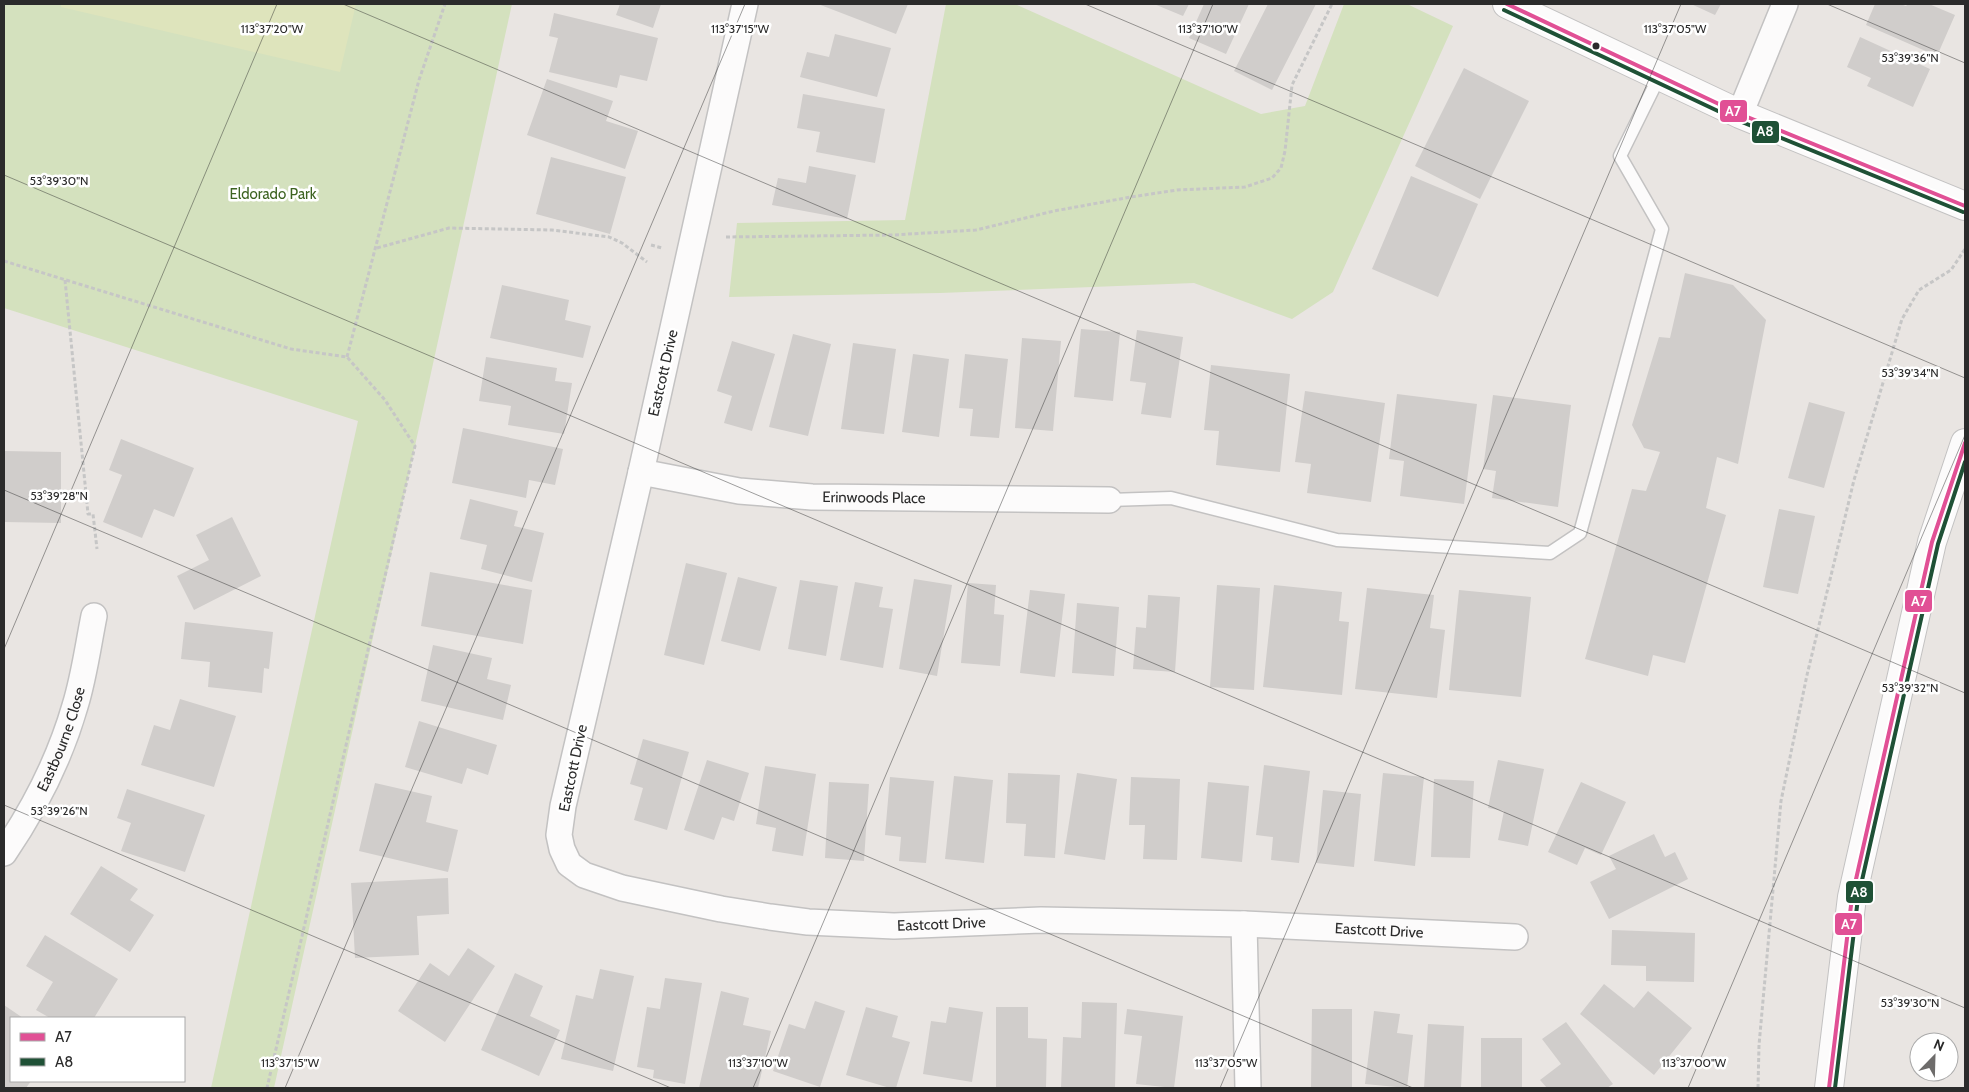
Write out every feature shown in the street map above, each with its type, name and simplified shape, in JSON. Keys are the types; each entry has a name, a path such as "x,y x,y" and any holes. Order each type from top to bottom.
{"main road":[{"path":"1508,4 1740,114 1965,206"},
{"path":"1828,1088 1852,897 1932,542 1965,443"}],"street":[{"name":"Eastcott Drive","path":"745,4 641,472 563,806 559,834 562,849 569,864 584,876 622,888 722,909 808,922 894,926 1041,920 1244,924 1515,937"},
{"path":"1740,114 1785,4"},
{"name":"Erinwoods Place","path":"641,472 739,491 812,497 1109,500"},
{"name":"Eastbourne Close","path":"4,853 43,787 69,728 76,704 94,616"},
{"path":"1244,924 1248,1088"}],"lane":[{"path":"1109,500 1171,498 1337,540 1550,553 1580,533 1662,229 1620,156 1659,76"}],"path":[{"path":"347,357 419,80 445,4"},
{"path":"726,237 893,235 976,230 1054,211 1131,197 1176,190 1245,187 1272,178 1281,168 1285,152 1292,85 1332,4"},
{"path":"376,248 449,228 552,230 609,237 622,243 647,262"},
{"path":"651,245 666,249"},
{"path":"1758,1088 1759,1045 1781,802 1807,675 1854,480 1902,319 1919,290 1951,270 1965,249"},
{"path":"4,262 291,349 347,357 385,400 414,446 267,1088"},
{"path":"65,280 88,514 93,514 97,549"}],"green space":[{"name":"Eldorado Park","path":"4,4 512,4 274,1088 211,1088 358,421 4,308"},
{"path":"61,4 356,4 340,72 61,7"},
{"path":"946,4 1015,4 1261,114 1305,106 1344,4 1407,4 1453,26 1333,292 1292,319 1194,283 940,293 729,297 737,223 905,220"}],"building":[{"path":"620,4 661,4 653,28 616,15"},
{"path":"818,4 908,4 896,34"},
{"path":"1154,4 1189,4 1183,16"},
{"path":"1204,4 1249,4 1226,54 1189,38"},
{"path":"1268,4 1316,4 1272,90 1234,71"},
{"path":"1691,4 1721,4 1715,15"},
{"path":"1875,4 1900,4 1906,6 1908,4 1929,4 1955,15 1937,56 1866,25"},
{"path":"554,13 658,38 647,81 620,75 617,88 549,72 558,38 549,36"},
{"path":"835,34 891,48 877,97 800,77 807,52 829,57"},
{"path":"1860,37 1930,69 1913,107 1867,86 1871,78 1847,67"},
{"path":"1464,68 1529,101 1480,199 1415,166"},
{"path":"547,79 613,101 606,121 638,131 625,169 527,135"},
{"path":"803,94 885,109 875,163 816,152 820,132 797,128"},
{"path":"551,157 626,177 610,234 536,214"},
{"path":"809,166 856,175 847,219 772,205 778,178 806,183"},
{"path":"1411,176 1478,204 1438,297 1372,269"},
{"path":"1685,273 1733,285 1766,320 1738,464 1717,457 1706,508 1726,515 1685,663 1653,655 1648,676 1585,659 1632,489 1646,491 1660,452 1644,448 1632,425 1659,337 1670,338"},
{"path":"502,285 569,300 565,320 591,326 583,358 490,338"},
{"path":"1081,329 1120,332 1113,401 1074,397"},
{"path":"1137,330 1183,337 1171,418 1141,414 1146,383 1130,381"},
{"path":"793,334 831,344 808,436 769,427"},
{"path":"1022,338 1061,341 1053,431 1015,428"},
{"path":"732,341 775,354 752,431 724,423 732,396 717,391"},
{"path":"853,343 896,349 884,434 841,429"},
{"path":"913,354 949,359 939,437 902,432"},
{"path":"965,354 1008,359 999,438 970,436 973,409 959,408"},
{"path":"486,357 557,368 555,381 572,383 564,434 508,425 511,406 479,401"},
{"path":"1211,365 1290,374 1280,472 1216,465 1219,431 1204,430"},
{"path":"1305,391 1385,403 1371,502 1307,493 1311,464 1295,462"},
{"path":"1397,394 1477,404 1464,504 1400,496 1404,461 1389,459"},
{"path":"1493,395 1571,405 1558,507 1492,498 1496,471 1483,469"},
{"path":"1809,402 1845,412 1824,488 1788,478"},
{"path":"463,428 563,449 555,485 529,480 526,498 452,483"},
{"path":"121,439 194,468 174,517 154,509 142,538 103,522 122,475 109,470"},
{"path":"4,451 61,452 61,523 4,522"},
{"path":"470,499 518,511 514,526 544,533 532,582 481,569 487,545 460,539"},
{"path":"1779,509 1815,516 1798,594 1763,587"},
{"path":"232,517 261,576 194,610 177,576 209,560 196,535"},
{"path":"686,563 727,573 704,665 664,655"},
{"path":"430,572 532,590 523,644 421,626"},
{"path":"738,577 777,587 760,651 721,641"},
{"path":"914,579 952,585 937,676 899,669"},
{"path":"800,580 838,586 826,656 788,649"},
{"path":"855,582 883,587 879,607 893,609 883,668 840,660"},
{"path":"968,583 996,585 994,614 1004,615 1000,666 961,663"},
{"path":"1217,585 1260,588 1254,690 1210,687"},
{"path":"1274,585 1342,592 1339,621 1349,622 1342,695 1263,687"},
{"path":"1367,588 1434,595 1430,628 1445,630 1437,698 1355,689"},
{"path":"1030,590 1065,594 1055,677 1020,673"},
{"path":"1459,590 1531,597 1521,697 1449,690"},
{"path":"1148,595 1180,597 1175,672 1133,669 1136,627 1146,628"},
{"path":"1077,603 1119,607 1114,676 1072,673"},
{"path":"185,622 273,632 269,669 264,668 262,693 208,687 210,662 181,659"},
{"path":"433,645 492,658 487,679 511,685 503,720 421,701"},
{"path":"180,699 236,716 214,787 141,765 154,725 170,730"},
{"path":"419,721 497,745 488,775 467,768 462,784 405,767"},
{"path":"643,739 689,752 667,830 634,820 643,788 630,784"},
{"path":"707,760 749,773 734,821 722,817 714,840 684,830"},
{"path":"1498,760 1544,769 1528,846 1498,840 1504,811 1488,808"},
{"path":"1264,765 1310,771 1299,863 1271,860 1273,837 1256,835"},
{"path":"765,766 816,774 803,856 772,851 776,828 756,824"},
{"path":"1008,773 1060,775 1055,858 1024,856 1026,824 1006,823"},
{"path":"1077,773 1117,779 1105,860 1064,854"},
{"path":"1383,773 1424,777 1415,866 1374,861"},
{"path":"954,776 993,780 984,863 945,859"},
{"path":"890,777 934,781 926,863 899,861 901,837 885,835"},
{"path":"1131,777 1180,779 1177,860 1143,859 1145,825 1129,825"},
{"path":"1434,779 1474,781 1470,858 1431,857"},
{"path":"829,782 869,784 864,861 825,858"},
{"path":"1208,782 1249,786 1242,862 1201,858"},
{"path":"1581,782 1626,802 1601,855 1585,848 1577,865 1548,852"},
{"path":"375,783 432,796 426,822 458,830 448,872 359,851"},
{"path":"127,789 205,815 185,872 121,851 131,823 117,818"},
{"path":"1323,790 1361,794 1354,867 1316,863"},
{"path":"1654,834 1665,857 1675,852 1688,879 1609,919 1590,882 1616,869 1609,856"},
{"path":"101,866 138,889 130,900 154,915 130,952 70,914"},
{"path":"448,878 449,914 417,916 419,955 355,958 351,883"},
{"path":"1612,930 1695,933 1694,982 1646,981 1646,966 1611,965"},
{"path":"45,935 118,979 95,1017 48,1017 36,1010 53,982 26,966"},
{"path":"468,948 495,966 445,1042 398,1011 430,963 449,976"},
{"path":"600,969 634,976 613,1071 561,1059 576,995 593,999"},
{"path":"515,973 543,986 530,1016 560,1030 539,1076 481,1050"},
{"path":"665,978 702,983 685,1084 653,1078 654,1070 637,1067 647,1007 660,1009"},
{"path":"1604,984 1634,1008 1648,991 1692,1028 1654,1075 1580,1014"},
{"path":"721,991 749,998 743,1025 771,1031 758,1088 699,1088"},
{"path":"815,1001 845,1011 820,1087 773,1071 789,1024 805,1029"},
{"path":"1082,1002 1117,1003 1115,1088 1061,1088 1063,1037 1081,1038"},
{"path":"4,1005 22,1017 10,1017 10,1082 30,1082 26,1088 4,1088"},
{"path":"866,1007 898,1016 892,1037 910,1042 896,1088 890,1088 846,1075"},
{"path":"949,1007 983,1012 972,1082 923,1074 931,1021 946,1023"},
{"path":"996,1007 1028,1007 1028,1038 1047,1039 1046,1088 996,1088"},
{"path":"1127,1009 1183,1016 1174,1088 1136,1084 1142,1036 1124,1034"},
{"path":"1312,1009 1352,1009 1352,1088 1311,1088"},
{"path":"1374,1011 1400,1014 1397,1033 1413,1035 1407,1088 1365,1084"},
{"path":"1566,1022 1613,1084 1607,1088 1547,1088 1540,1080 1561,1064 1542,1039"},
{"path":"1428,1024 1464,1026 1461,1088 1424,1088"},
{"path":"1481,1038 1522,1038 1522,1088 1481,1088"}],"transit line":[{"name":"A7","path":"1507,4 1740,114 1965,206"},
{"name":"A8","path":"1504,10 1737,120 1963,212"},
{"name":"A7","path":"1829,1088 1852,897 1932,542 1965,443"},
{"name":"A8","path":"1835,1088 1858,898 1938,544 1965,462"}]}
